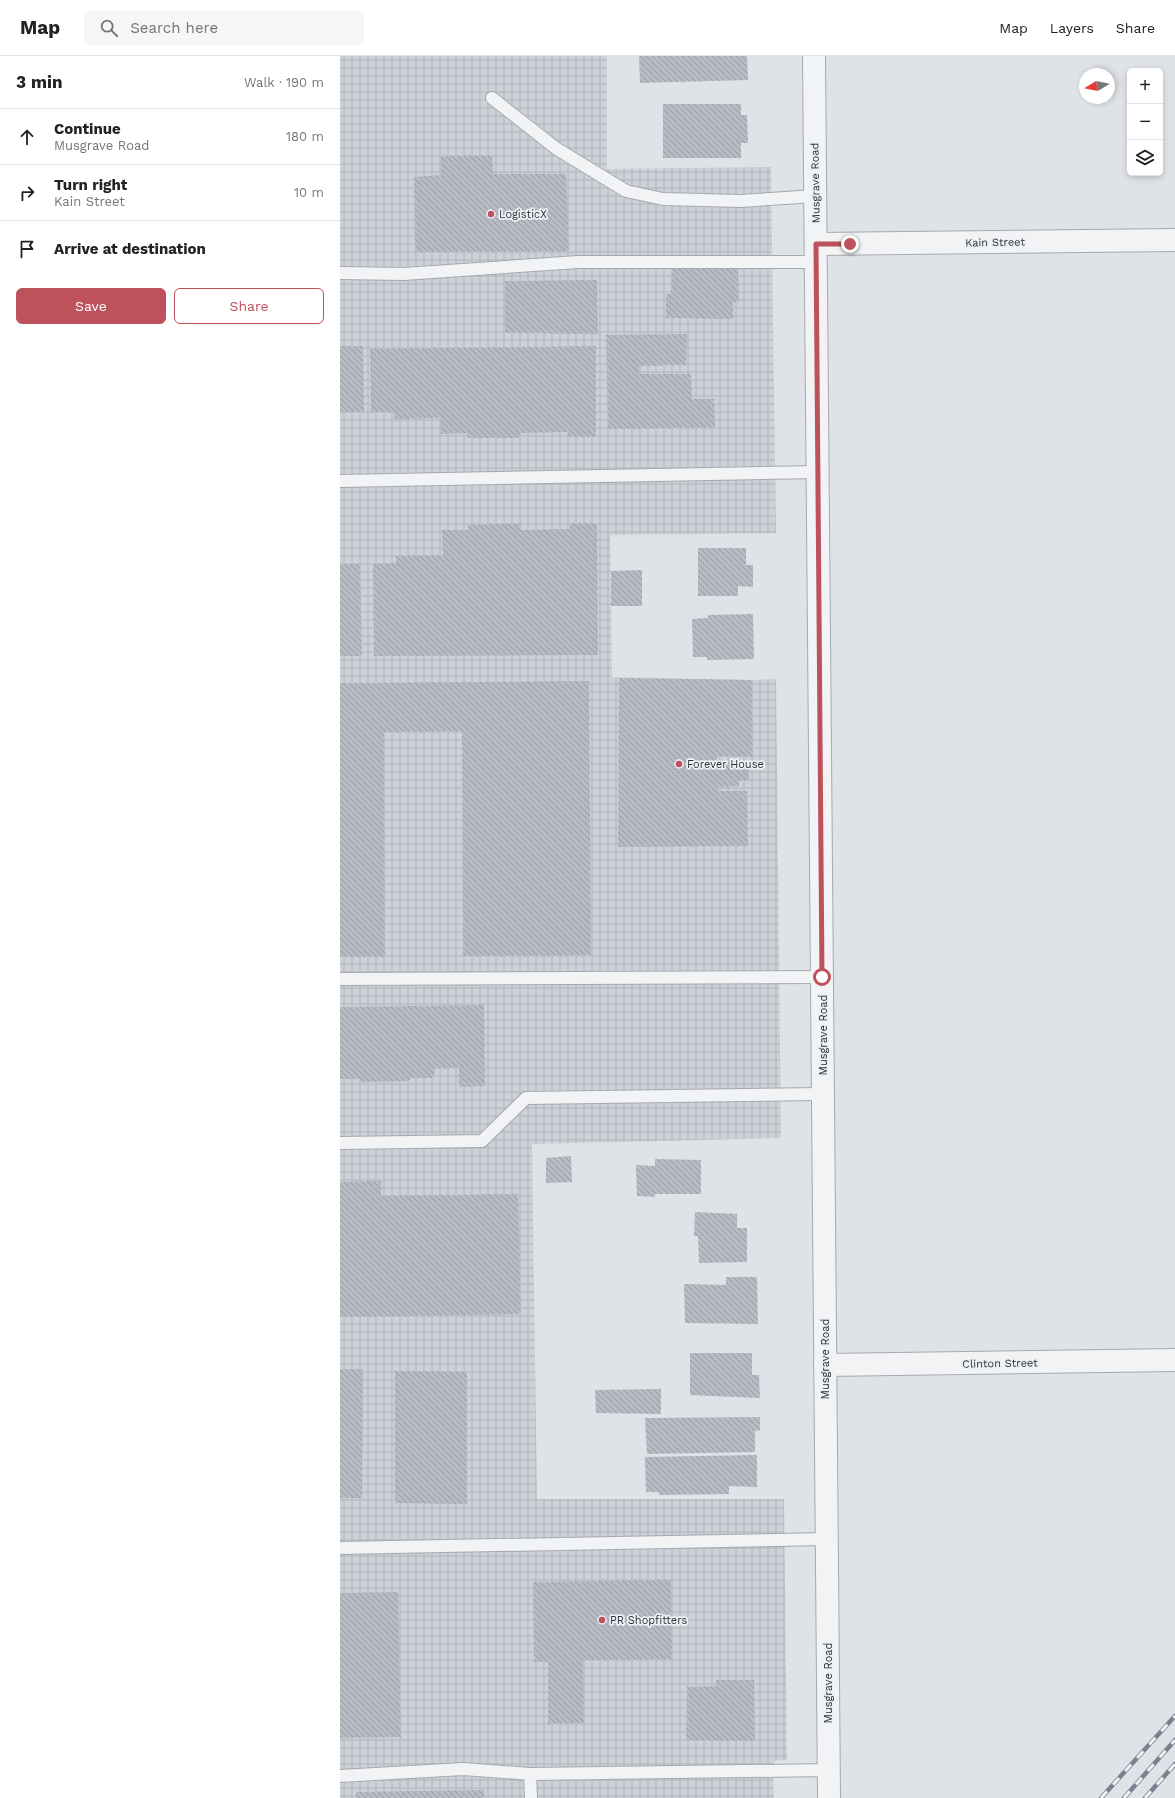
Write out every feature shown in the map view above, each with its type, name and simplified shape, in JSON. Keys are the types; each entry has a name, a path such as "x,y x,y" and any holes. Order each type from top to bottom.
{"street":[{"name":"Musgrave Road","path":"814,56 829,1798"},
{"name":"Kain Street","path":"816,253 1175,240"},
{"name":"Clinton Street","path":"825,1365 1175,1360"}],"lane":[{"path":"492,98 557,149 626,191 663,199 740,201 815,196"},
{"path":"340,273 404,274 578,262 816,253"},
{"path":"340,480 818,472"},
{"path":"340,979 822,977"},
{"path":"340,1143 482,1141 526,1098 823,1094"},
{"path":"340,1548 827,1539"},
{"path":"340,1776 463,1769 530,1774 828,1770"},
{"path":"530,1774 530,1798"}],"shaded area":[{"path":"340,56 607,56 607,169 771,167 776,533 610,535 612,677 752,680 776,679 781,1138 532,1144 537,1499 784,1499 787,1760 774,1761 774,1798 340,1798"}],"building":[{"path":"639,56 747,56 748,80 640,83"},
{"path":"663,104 741,104 741,115 747,115 748,143 741,143 741,158 663,158"},
{"name":"LogisticX","path":"492,155 493,174 566,174 569,251 415,252 414,177 441,175 441,156"},
{"path":"672,267 738,268 739,302 733,302 733,319 666,318 666,294 671,294"},
{"path":"597,280 598,334 505,333 505,281"},
{"path":"687,334 686,365 639,366 639,374 691,374 692,399 714,399 715,427 608,429 606,335"},
{"path":"340,346 363,346 364,412 340,412"},
{"path":"596,346 596,437 568,437 568,432 521,433 520,438 467,438 467,433 441,434 440,418 394,419 394,412 371,412 370,349"},
{"path":"521,523 521,530 570,529 570,523 597,523 598,655 374,656 373,564 396,563 396,556 443,555 442,530 468,530 468,525"},
{"path":"698,548 746,548 746,565 753,565 753,587 738,586 738,596 698,596"},
{"path":"340,564 360,564 362,656 340,656"},
{"path":"642,570 642,606 611,606 611,571"},
{"path":"753,614 754,659 707,660 707,657 693,657 692,619 708,618 708,615"},
{"name":"Forever House","path":"619,678 752,680 753,757 717,756 717,760 739,761 739,767 749,766 749,780 739,781 739,786 718,787 718,791 747,791 748,846 618,847"},
{"path":"589,681 591,955 463,956 462,731 384,732 385,957 340,957 340,683"},
{"path":"484,1005 485,1086 459,1087 459,1067 435,1068 434,1078 410,1078 410,1081 360,1082 360,1079 340,1079 340,1007"},
{"path":"571,1156 572,1182 546,1183 546,1158"},
{"path":"655,1159 701,1160 701,1194 655,1194 655,1197 637,1196 636,1165 655,1166"},
{"path":"381,1181 381,1196 518,1194 521,1314 340,1317 340,1182"},
{"path":"695,1212 737,1214 737,1228 747,1228 747,1262 699,1263 698,1236 694,1236"},
{"path":"726,1277 757,1277 758,1324 685,1323 684,1284 726,1285"},
{"path":"690,1353 752,1353 752,1375 759,1375 760,1398 690,1395"},
{"path":"340,1369 363,1369 362,1498 340,1498"},
{"path":"395,1371 467,1372 467,1504 395,1503"},
{"path":"661,1389 661,1414 596,1413 595,1390"},
{"path":"760,1417 760,1430 755,1431 755,1452 647,1454 645,1418"},
{"path":"757,1455 757,1487 729,1486 729,1494 659,1495 659,1492 646,1492 645,1457"},
{"name":"PR Shopfitters","path":"671,1580 672,1659 583,1660 584,1723 548,1724 548,1662 534,1662 533,1582"},
{"path":"398,1592 401,1737 340,1738 340,1593"},
{"path":"716,1680 754,1680 755,1741 686,1740 687,1687 716,1686"},
{"path":"484,1790 484,1798 356,1798 356,1792"}],"railway":[{"path":"1101,1798 1175,1716"},
{"path":"1124,1798 1175,1740"},
{"path":"1145,1798 1175,1764"}],"place":[{"name":"LogisticX","path":"491,214"},
{"name":"Forever House","path":"679,764"},
{"name":"PR Shopfitters","path":"602,1620"}],"route":[{"path":"822,977 816,244 850,244"}]}
